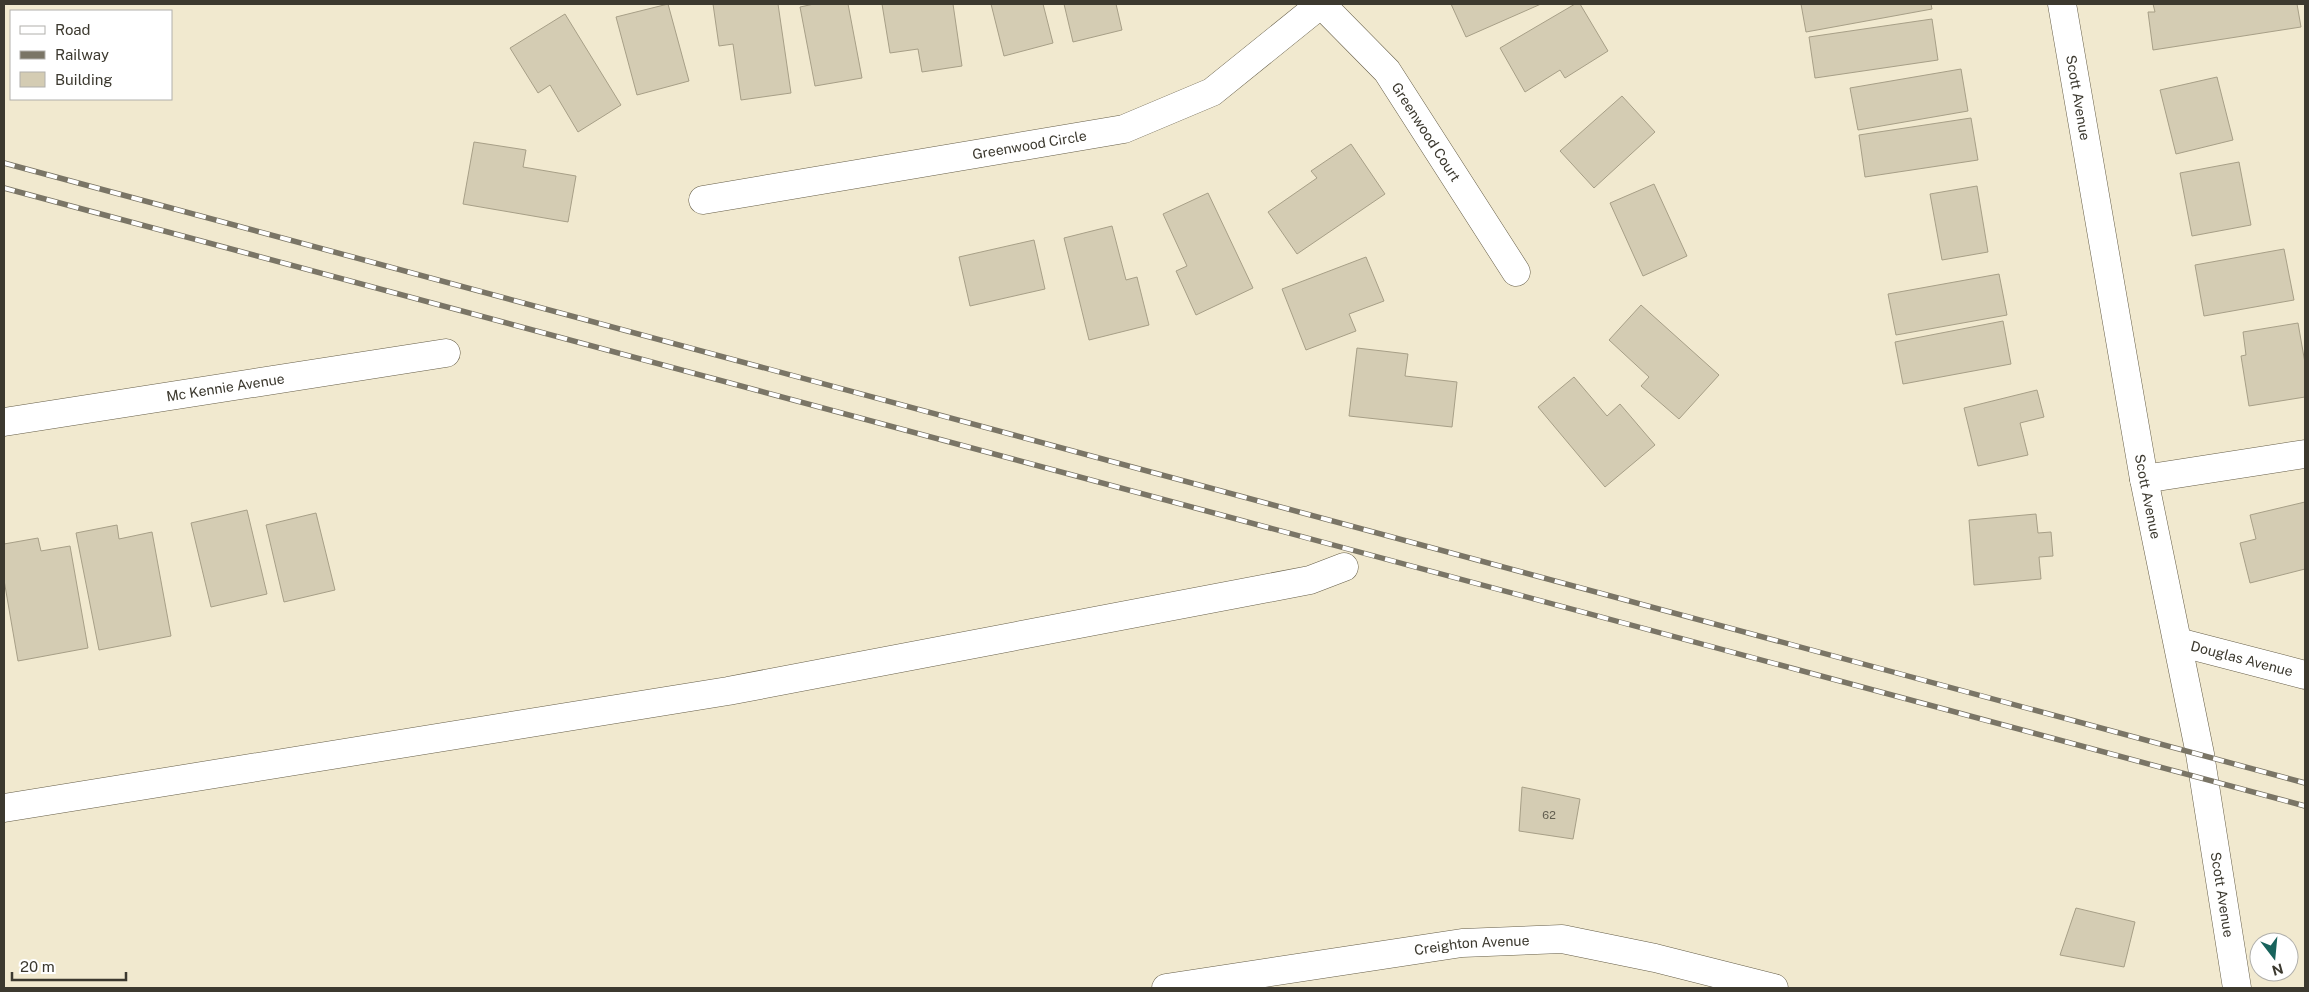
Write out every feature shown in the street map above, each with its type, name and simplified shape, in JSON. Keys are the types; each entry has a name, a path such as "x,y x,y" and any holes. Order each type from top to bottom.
{"street":[{"name":"Greenwood Circle","path":"703,200 1124,129 1212,92 1321,4"},
{"name":"Greenwood Court","path":"1321,4 1388,71 1516,272"},
{"name":"Scott Avenue","path":"2062,4 2144,479 2178,642 2216,844 2237,988"},
{"name":"Mc Kennie Avenue","path":"4,422 446,353"},
{"path":"2144,479 2305,454"},
{"path":"4,808 728,691 1310,580 1344,568"},
{"name":"Douglas Avenue","path":"2178,642 2305,675"},
{"name":"Creighton Avenue","path":"1166,988 1462,943 1562,939 1655,958 1774,988"}],"building":[{"path":"668,4 689,81 637,95 616,17"},
{"path":"713,4 778,4 791,93 741,100 733,44 719,46"},
{"path":"814,4 848,4 862,78 815,86 800,7"},
{"path":"882,4 953,4 962,66 922,72 918,49 890,53"},
{"path":"991,4 1043,4 1053,43 1004,56"},
{"path":"1064,4 1116,4 1122,30 1073,42"},
{"path":"1451,4 1541,4 1466,37"},
{"path":"1575,4 1580,4 1608,51 1565,78 1560,70 1525,92 1500,48"},
{"path":"1801,4 1931,4 1932,9 1806,32"},
{"path":"2153,4 2297,4 2301,27 2153,50 2148,12 2155,12"},
{"path":"565,14 621,105 578,132 550,85 538,93 510,48"},
{"path":"1932,19 1938,60 1815,78 1809,37"},
{"path":"1961,69 1968,111 1858,130 1850,88"},
{"path":"2217,77 2233,140 2176,154 2160,90"},
{"path":"1622,96 1655,132 1594,188 1560,151"},
{"path":"1971,118 1978,160 1865,177 1859,135"},
{"path":"474,142 526,150 523,167 576,176 568,222 463,204"},
{"path":"1351,144 1385,194 1297,254 1268,212 1317,178 1311,171"},
{"path":"2239,162 2251,225 2192,236 2180,173"},
{"path":"1654,184 1687,256 1643,276 1610,203"},
{"path":"1977,186 1988,252 1942,260 1930,194"},
{"path":"1208,193 1253,288 1196,315 1176,271 1187,266 1163,214"},
{"path":"1112,226 1126,280 1137,277 1149,325 1089,340 1064,238"},
{"path":"1034,240 1045,289 970,306 959,257"},
{"path":"2284,249 2294,300 2204,316 2195,265"},
{"path":"1366,257 1384,301 1349,314 1356,331 1306,350 1282,289"},
{"path":"1999,274 2007,315 1896,335 1888,294"},
{"path":"1641,305 1719,375 1679,419 1641,386 1649,377 1609,340"},
{"path":"2003,321 2011,364 1903,384 1895,342"},
{"path":"2298,323 2305,363 2305,397 2249,406 2241,356 2246,355 2243,332"},
{"path":"1357,348 1408,354 1405,376 1457,382 1452,427 1349,416"},
{"path":"1574,377 1607,416 1620,404 1655,445 1605,487 1538,407"},
{"path":"2037,390 2044,417 2020,423 2028,455 1978,466 1964,408"},
{"path":"2305,502 2305,569 2250,583 2240,543 2256,539 2250,515"},
{"path":"247,510 267,594 211,607 191,523"},
{"path":"316,513 335,590 284,602 266,525"},
{"path":"2036,514 2038,533 2051,532 2053,556 2039,557 2041,579 1974,585 1969,520"},
{"path":"117,525 119,539 152,532 171,636 99,650 76,533"},
{"path":"38,538 41,551 70,546 88,648 18,661 4,580 4,544"},
{"path":"1522,787 1580,799 1573,839 1519,831"},
{"path":"2076,908 2135,922 2124,967 2060,955"}],"railway":[{"path":"4,163 2305,783"},
{"path":"4,188 2305,806"}]}
